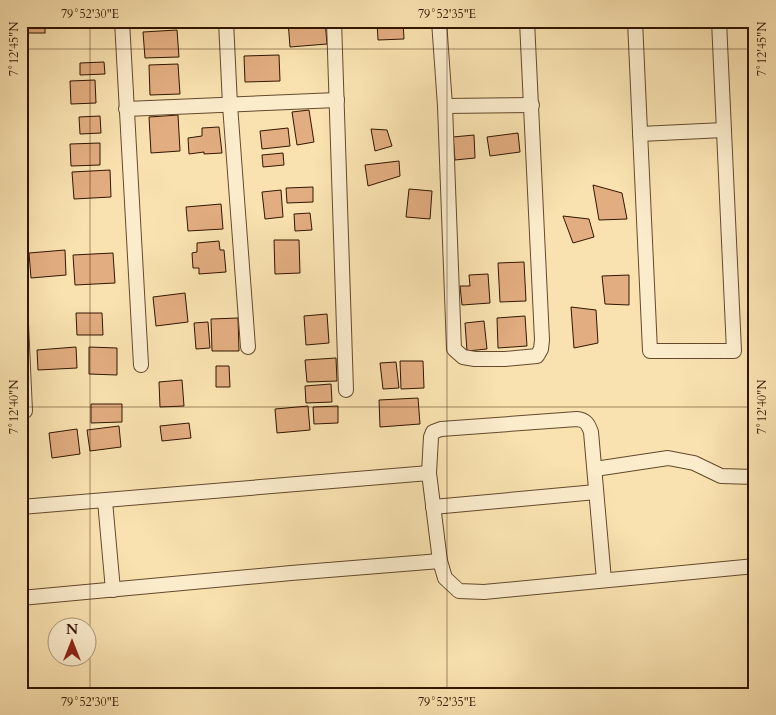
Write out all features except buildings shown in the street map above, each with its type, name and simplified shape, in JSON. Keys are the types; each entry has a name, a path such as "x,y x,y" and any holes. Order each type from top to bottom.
{"street":[{"path":"122,21 141,365"},
{"path":"226,21 230,105 248,347"},
{"path":"334,21 346,390"},
{"path":"440,21 454,349 462,357 475,359 537,356 541,349 527,21"},
{"path":"634,21 650,351 734,351 720,21"},
{"path":"126,109 337,100"},
{"path":"445,106 532,105"},
{"path":"640,134 724,130"},
{"path":"21,324 25,411"},
{"path":"604,580 591,432 587,423 578,419 441,428 434,432 431,437 429,473 440,561 445,578 459,591 484,592 755,566"},
{"path":"595,469 668,458 694,463 721,476 755,477"},
{"path":"21,507 429,473"},
{"path":"433,507 596,492"},
{"path":"105,501 113,590"},
{"path":"21,598 440,561"}]}
